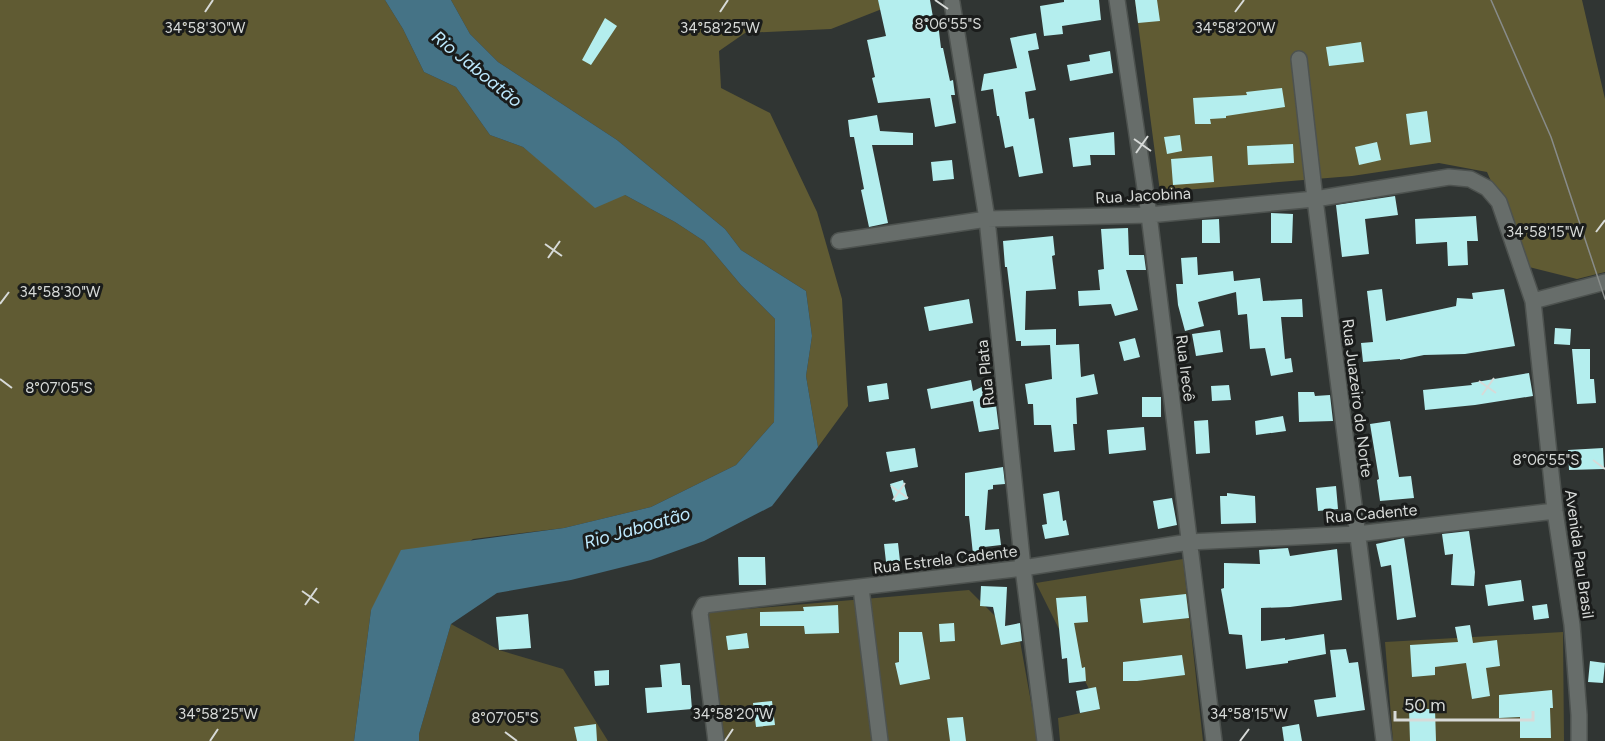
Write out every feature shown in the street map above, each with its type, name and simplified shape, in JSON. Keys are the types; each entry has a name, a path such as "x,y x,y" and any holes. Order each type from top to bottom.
{"street":[{"name":"Rua Irecê","path":"1117,0 1149,215 1214,741"},
{"name":"Rua Plata","path":"952,3 987,219 1023,568 1045,741"},
{"name":"Rua Juazeiro do Norte","path":"1299,59 1384,741"},
{"name":"Rua Jacobina","path":"839,241 987,219 1149,215 1315,199 1449,177"},
{"name":"Avenida Pau Brasil","path":"1449,177 1470,179 1487,188 1499,202 1533,302 1555,511 1572,625 1579,741"},
{"path":"1533,302 1605,282"},
{"name":"Rua Cadente","path":"1189,542 1357,534 1555,511"},
{"name":"Rua Estrela Cadente","path":"716,741 700,613 704,605 1023,568 1189,542"},
{"path":"861,588 880,741"}],"shaded area":[{"path":"0,0 385,0 403,29 424,72 456,87 490,135 523,147 556,173 625,195 675,222 704,241 741,285 775,319 774,422 736,465 651,507 564,528 473,539 371,610 354,741 0,741"},
{"path":"451,0 892,0 887,7 831,29 745,33 719,51 721,88 770,113 817,212 842,299 848,406 818,447 806,376 812,336 806,291 741,250 725,229 617,140 498,62 470,34"},
{"path":"1135,0 1582,0 1605,99 1605,272 1577,279 1529,267 1487,172 1439,163 1352,176 1160,192"},
{"path":"1183,559 1203,741 1060,741 1058,718 1099,709 1036,583"},
{"path":"969,590 1020,641 1038,741 721,741 700,613"},
{"path":"451,624 499,650 563,669 608,741 419,741 419,734"},
{"path":"1563,632 1564,741 1393,741 1385,642"}],"water":[{"name":"Rio Jaboatão","path":"385,0 451,0 470,34 498,62 617,140 725,229 741,250 806,291 812,336 806,376 818,447 772,506 704,541 651,560 571,580 497,593 451,624 419,734 419,741 354,741 371,610 401,550 564,528 651,507 736,465 774,422 775,319 741,285 704,241 675,222 625,195 595,208 523,147 490,135 456,87 424,72 403,29"}],"building":[{"path":"878,0 930,0 934,23 938,23 941,48 943,48 950,81 953,80 955,95 951,95 956,123 935,127 930,98 878,103 867,40 886,36"},
{"path":"1064,0 1099,0 1101,20 1062,26 1063,34 1044,36 1040,6 1064,2"},
{"path":"1135,0 1157,0 1160,21 1138,23"},
{"path":"605,18 617,26 591,65 582,60"},
{"path":"1036,33 1039,49 1028,51 1036,90 1025,92 1029,119 1034,118 1043,173 1019,177 1013,146 1005,148 993,89 981,91 984,74 1017,68 1010,38"},
{"path":"1361,42 1364,62 1329,66 1326,47"},
{"path":"1110,51 1113,73 1070,81 1067,65 1090,61 1089,55"},
{"path":"1282,88 1285,107 1210,119 1211,124 1195,124 1193,98 1247,95 1246,92"},
{"path":"1427,111 1431,142 1410,145 1406,114"},
{"path":"877,115 880,131 913,133 913,145 872,145 888,223 869,227 861,190 864,189 854,137 850,137 848,120"},
{"path":"1114,132 1115,155 1090,155 1091,165 1073,167 1069,138"},
{"path":"1180,135 1182,151 1167,154 1164,137"},
{"path":"1377,142 1381,160 1359,165 1355,147"},
{"path":"1293,144 1294,163 1248,165 1247,146"},
{"path":"1212,156 1214,182 1173,185 1171,159"},
{"path":"952,160 954,179 933,181 931,162"},
{"path":"1395,196 1398,215 1365,219 1369,254 1342,257 1336,205"},
{"path":"1271,213 1293,214 1292,243 1271,243"},
{"path":"1476,216 1478,241 1467,241 1468,265 1448,266 1447,242 1416,244 1415,219"},
{"path":"1219,219 1220,243 1202,243 1202,220"},
{"path":"1128,228 1129,255 1144,255 1146,270 1126,270 1138,310 1115,316 1111,304 1079,306 1078,291 1100,290 1098,270 1104,269 1101,229"},
{"path":"1053,236 1055,255 1052,256 1056,289 1026,291 1025,330 1056,329 1056,345 1079,344 1081,377 1094,374 1098,394 1076,398 1077,424 1073,424 1075,450 1054,452 1051,425 1034,425 1033,404 1028,404 1025,384 1052,379 1050,345 1021,346 1021,341 1016,341 1003,241"},
{"path":"1197,257 1198,275 1233,271 1234,281 1260,278 1263,301 1302,299 1303,317 1281,317 1285,359 1291,358 1293,372 1271,376 1265,348 1250,349 1247,314 1238,315 1236,292 1198,302 1204,326 1185,331 1178,305 1176,284 1183,284 1181,258"},
{"path":"1382,289 1386,321 1456,306 1457,298 1473,299 1472,293 1504,289 1515,346 1465,354 1424,355 1400,360 1363,362 1361,343 1373,342 1367,291"},
{"path":"969,299 973,323 929,331 924,307"},
{"path":"1555,328 1571,329 1570,345 1554,344"},
{"path":"1220,330 1223,352 1196,356 1192,334"},
{"path":"1135,338 1140,357 1124,361 1119,342"},
{"path":"1572,349 1590,349 1590,379 1594,379 1596,403 1577,404"},
{"path":"1529,373 1533,396 1425,410 1423,390 1472,385 1471,383"},
{"path":"971,380 973,391 986,385 996,405 999,429 979,432 973,401 931,409 927,389"},
{"path":"887,383 889,399 869,402 867,386"},
{"path":"1229,385 1231,400 1212,401 1211,386"},
{"path":"1298,392 1314,392 1315,396 1330,395 1333,421 1299,422"},
{"path":"1142,397 1161,397 1161,417 1142,417"},
{"path":"1283,416 1286,431 1256,435 1255,421"},
{"path":"1208,420 1210,453 1196,454 1194,421"},
{"path":"1390,421 1399,477 1411,476 1414,498 1380,501 1377,480 1379,479 1370,424"},
{"path":"1144,427 1146,450 1109,454 1107,430"},
{"path":"915,448 918,467 890,472 886,452"},
{"path":"1603,448 1604,469 1569,470 1568,450"},
{"path":"1003,467 1005,484 993,485 993,489 988,490 985,530 999,529 1001,545 984,547 983,563 974,564 969,516 965,516 965,473"},
{"path":"903,480 908,499 895,502 890,484"},
{"path":"1336,486 1338,509 1318,511 1316,488"},
{"path":"1059,491 1063,521 1066,520 1069,535 1045,539 1042,525 1047,524 1043,494"},
{"path":"1227,493 1255,496 1256,523 1221,524 1220,496 1227,496"},
{"path":"1172,498 1177,525 1158,529 1153,501"},
{"path":"1469,531 1475,572 1474,586 1451,585 1453,554 1445,555 1442,534"},
{"path":"1404,538 1416,617 1397,620 1391,565 1381,567 1376,544"},
{"path":"898,543 900,561 886,562 884,544"},
{"path":"1288,548 1290,556 1337,549 1342,600 1290,607 1261,608 1261,641 1324,634 1326,654 1288,661 1288,663 1246,669 1242,635 1229,634 1221,589 1224,588 1224,563 1260,564 1259,550"},
{"path":"738,557 765,557 766,585 739,585"},
{"path":"1521,580 1524,601 1488,606 1485,585"},
{"path":"981,586 1007,587 1005,626 1020,623 1022,641 1001,645 993,607 980,606"},
{"path":"1186,594 1189,618 1143,623 1140,599"},
{"path":"1086,596 1088,622 1074,623 1082,668 1085,667 1086,681 1069,683 1067,658 1062,659 1056,598"},
{"path":"1547,604 1549,618 1534,620 1532,606"},
{"path":"838,605 839,633 805,634 804,626 760,626 760,612 804,611 803,607"},
{"path":"528,614 531,648 499,650 496,617"},
{"path":"954,623 955,641 940,642 939,624"},
{"path":"1470,625 1473,643 1497,640 1500,666 1486,668 1490,696 1472,699 1466,663 1435,667 1435,675 1412,677 1410,645 1458,642 1455,627"},
{"path":"899,632 922,632 930,679 900,685 895,663 899,662"},
{"path":"747,633 749,648 728,650 726,636"},
{"path":"1346,649 1349,663 1358,662 1365,710 1317,717 1314,700 1336,697 1330,650"},
{"path":"1182,655 1185,675 1123,681 1123,662"},
{"path":"1590,661 1605,663 1603,683 1588,682"},
{"path":"680,663 682,685 690,685 692,709 647,713 645,688 662,687 660,665"},
{"path":"609,670 609,685 595,686 594,671"},
{"path":"1096,687 1100,709 1080,713 1076,691"},
{"path":"1552,690 1551,738 1520,738 1520,717 1499,718 1499,695"},
{"path":"772,701 775,725 756,727 753,703"},
{"path":"1409,709 1435,709 1436,741 1410,741"},
{"path":"963,717 966,741 950,741 947,718"},
{"path":"596,724 597,741 577,741 574,727"},
{"path":"1299,724 1302,741 1284,741 1282,727"}],"tram line":[{"path":"1491,0 1551,137 1605,299"}]}
